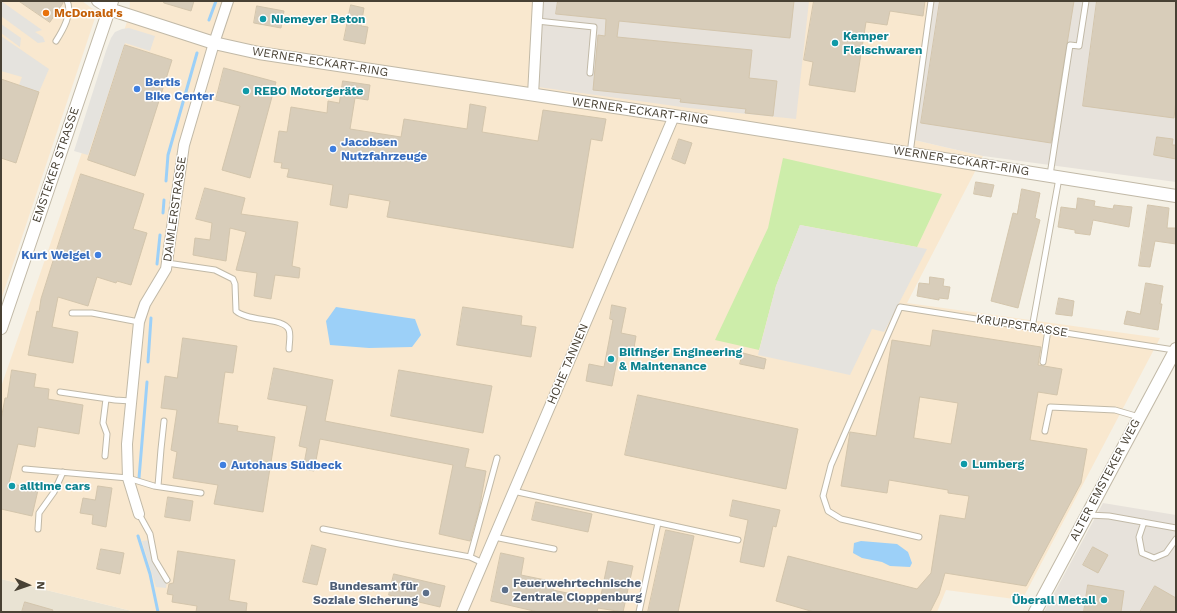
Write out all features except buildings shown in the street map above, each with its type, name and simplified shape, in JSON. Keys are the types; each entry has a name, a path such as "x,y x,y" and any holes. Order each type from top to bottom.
{"street":[{"path":"96,1 110,5"},
{"name":"DAIMLERSTRASSE","path":"139,514 128,478 127,444 139,322 145,304 166,268 184,145 228,1"},
{"path":"533,95 538,1"},
{"name":"WERNER-ECKART-RING","path":"110,5 214,44 259,53 674,116 1176,196"},
{"name":"EMSTEKER STRASSE","path":"1,328 110,5"},
{"name":"HOHE TANNEN","path":"462,612 674,116"},
{"name":"ALTER EMSTEKER WEG","path":"1034,612 1176,349"}],"lane":[{"path":"56,41 62,32 70,11 70,6 67,1"},
{"path":"910,154 931,1"},
{"path":"1032,328 1055,176 1070,45 1079,46 1086,1"},
{"path":"537,22 594,27 590,73"},
{"path":"167,263 215,270 233,279 235,284 236,311 240,314 286,325 290,331 289,349"},
{"name":"KRUPPSTRASSE","path":"919,537 841,519 828,511 823,496 831,465 900,307 1176,349"},
{"path":"72,314 92,313 139,322"},
{"path":"1043,362 1048,330"},
{"path":"60,392 131,401"},
{"path":"105,456 107,434 103,422 106,399"},
{"path":"1045,431 1050,406 1115,410 1140,417"},
{"path":"158,486 164,421"},
{"path":"470,557 497,458"},
{"path":"26,469 128,478 158,486 200,493"},
{"path":"38,529 39,513 54,492 63,472"},
{"path":"514,491 738,540"},
{"path":"139,514 150,534 155,560 167,580"},
{"path":"1087,515 1109,516 1176,528"},
{"path":"1144,522 1139,537 1142,552 1154,558 1160,556 1166,553 1176,539"},
{"path":"639,612 658,523"},
{"path":"322,529 470,557 483,563"},
{"path":"494,537 554,549"}],"shaded area":[{"path":"1,1 82,1 97,12 1,300"},
{"path":"1,1 42,30 35,32 43,37 45,42 38,43 1,16"},
{"path":"130,1 929,1 910,139 983,156 907,303 1160,338 1022,600 946,590 937,612 136,612 1,579 1,387 129,16"},
{"path":"543,1 809,1 796,119 689,108 538,87"},
{"path":"929,1 1176,1 1176,182 983,156 910,139"},
{"path":"1,24 21,38 20,47 1,33"},
{"path":"129,28 155,36 150,51 125,43 88,155 74,151 111,38 115,32"},
{"path":"1,36 49,69 39,92 19,85 22,77 1,71"},
{"path":"800,225 927,249 884,332 872,329 850,375 758,355 776,286"},
{"path":"1103,503 1176,515 1176,612 1044,612"},
{"path":"151,540 155,560 167,580 166,588 156,587 142,541"},
{"path":"1,579 136,612 1,612"}],"green space":[{"path":"783,158 942,194 917,247 800,225 776,286 759,350 715,340 768,228"}],"water":[{"path":"336,307 415,319 421,335 412,347 369,348 330,345 326,321"},
{"path":"861,541 897,544 908,552 912,563 910,567 890,566 882,562 862,558 853,553 854,543"}],"waterway":[{"path":"209,20 216,1"},
{"path":"166,181 168,155 197,53"},
{"path":"163,213 164,200"},
{"path":"157,264 160,235"},
{"path":"148,362 151,318"},
{"path":"139,478 147,382"},
{"path":"138,536 150,574 158,612"}],"place":[{"name":"McDonald's","path":"46,13"},
{"name":"Niemeyer Beton","path":"263,19"},
{"name":"Kemper Fleischwaren","path":"835,43"},
{"name":"Bertis Bike Center","path":"137,89"},
{"name":"REBO Motorgeräte","path":"246,91"},
{"name":"Jacobsen Nutzfahrzeuge","path":"333,149"},
{"name":"Kurt Weigel","path":"98,255"},
{"name":"Bilfinger Engineering & Maintenance","path":"611,359"},
{"name":"Lumberg","path":"964,464"},
{"name":"Autohaus Südbeck","path":"223,465"},
{"name":"alltime cars","path":"12,486"},
{"name":"Feuerwehrtechnische Zentrale Cloppenburg","path":"505,590"},
{"name":"Bundesamt für Soziale Sicherung","path":"426,593"},
{"name":"Überall Metall","path":"1104,600"}]}
